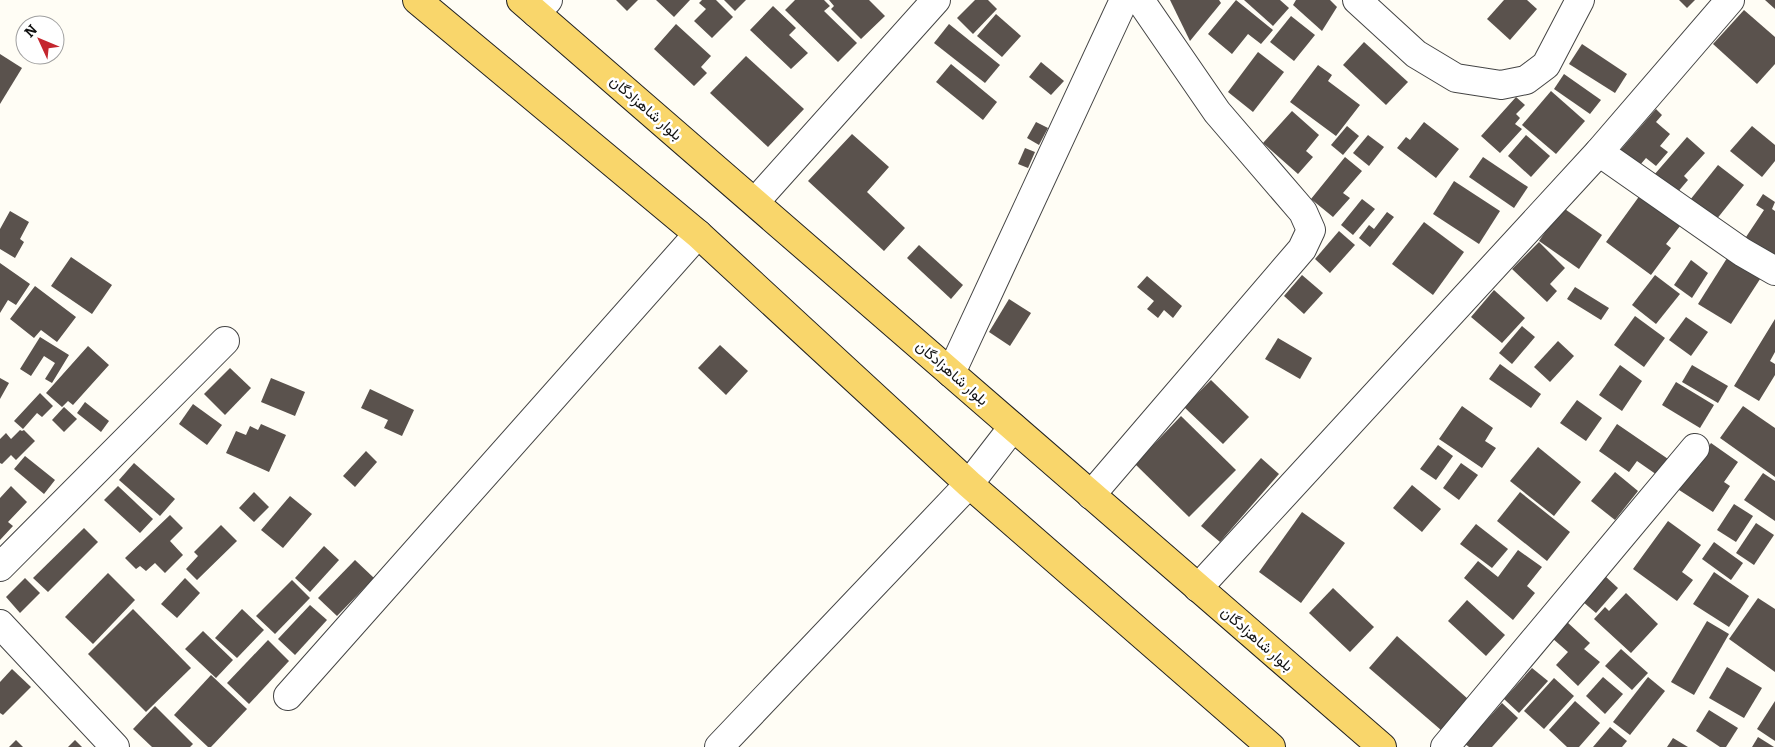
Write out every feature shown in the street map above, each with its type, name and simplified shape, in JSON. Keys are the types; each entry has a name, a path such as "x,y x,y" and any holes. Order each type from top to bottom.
{"main road":[{"path":"417,0 698,234 969,484 1271,747"},
{"name":"بلوار شاهزادگان","path":"535,4 755,202 1382,747"}],"street":[{"path":"755,202 936,0"},
{"path":"951,373 1124,0"},
{"path":"1091,495 1302,248 1311,230 1303,212 1217,112 1140,0"},
{"path":"1357,0 1416,54 1456,78 1501,85 1526,80 1546,65 1580,0"},
{"path":"1198,588 1599,152 1730,0"},
{"path":"1599,152 1742,252 1775,272"},
{"path":"288,696 698,234"},
{"path":"0,567 225,341"},
{"path":"719,747 969,484 1013,427"},
{"path":"1445,747 1695,448"},
{"path":"0,624 115,747"}],"building":[{"path":"616,0 638,0 627,11"},
{"path":"656,0 690,0 674,17"},
{"path":"702,0 716,0 733,17 712,38 694,21 706,9 699,3"},
{"path":"724,0 746,0 735,11"},
{"path":"795,0 824,0 830,6 824,11 857,43 838,62 785,10"},
{"path":"829,0 869,0 885,16 861,39 831,9 834,6"},
{"path":"975,0 988,0 997,9 973,34 957,18"},
{"path":"1170,0 1219,0 1221,3 1190,41"},
{"path":"1236,0 1273,30 1261,44 1248,34 1232,54 1208,34"},
{"path":"1244,0 1280,0 1289,8 1273,26"},
{"path":"1296,0 1330,0 1337,7 1322,31 1293,5"},
{"path":"1504,0 1527,0 1537,9 1510,40 1487,19"},
{"path":"1679,0 1695,0 1687,8"},
{"path":"1765,0 1775,0 1775,9"},
{"path":"773,6 796,28 789,35 808,53 791,69 750,30"},
{"path":"1744,10 1775,37 1775,64 1757,84 1713,44"},
{"path":"996,14 1021,36 1002,57 977,36"},
{"path":"1291,16 1315,35 1294,61 1270,42"},
{"path":"676,24 711,56 701,67 707,73 694,86 654,49"},
{"path":"949,24 1000,65 985,83 934,43"},
{"path":"1364,42 1408,82 1386,105 1343,65"},
{"path":"1582,44 1627,74 1615,93 1569,64"},
{"path":"1258,52 1284,72 1253,112 1228,92"},
{"path":"0,54 22,68 0,104"},
{"path":"746,56 804,109 768,147 710,93"},
{"path":"1041,62 1064,81 1051,95 1029,77"},
{"path":"951,64 997,102 983,120 936,82"},
{"path":"1318,65 1332,75 1328,81 1360,105 1336,136 1290,102"},
{"path":"1564,74 1601,100 1590,114 1554,89"},
{"path":"1551,91 1585,121 1556,154 1522,125"},
{"path":"1516,97 1525,105 1516,114 1520,118 1515,124 1522,129 1500,153 1481,136"},
{"path":"1656,109 1662,115 1656,122 1670,134 1660,146 1668,152 1656,166 1646,158 1635,171 1616,155"},
{"path":"1292,111 1319,135 1306,151 1313,157 1298,174 1263,143"},
{"path":"1036,122 1048,128 1039,145 1027,138"},
{"path":"1424,122 1459,149 1436,178 1397,148 1406,137 1410,140"},
{"path":"1347,126 1359,136 1343,155 1331,145"},
{"path":"1752,126 1775,145 1775,161 1762,177 1730,151"},
{"path":"852,134 889,167 867,192 905,228 884,251 808,181"},
{"path":"1368,135 1384,147 1369,166 1353,153"},
{"path":"1526,135 1550,156 1531,177 1508,156"},
{"path":"1687,137 1705,153 1684,176 1688,180 1676,194 1654,175"},
{"path":"1025,148 1035,152 1028,168 1018,164"},
{"path":"1345,157 1362,171 1343,193 1350,198 1333,217 1311,199"},
{"path":"1483,157 1528,187 1514,208 1469,177"},
{"path":"1718,165 1744,185 1712,225 1686,205"},
{"path":"1454,181 1500,211 1479,244 1433,214"},
{"path":"1643,191 1684,221 1666,244 1671,248 1651,275 1606,242"},
{"path":"1763,194 1775,202 1772,209 1775,211 1775,255 1744,240 1764,210 1756,205"},
{"path":"1362,199 1375,209 1353,235 1341,225"},
{"path":"1562,207 1602,235 1579,269 1539,241"},
{"path":"10,211 29,222 20,239 24,242 15,258 0,249 0,229"},
{"path":"1387,212 1394,217 1370,247 1359,238 1369,225 1374,229"},
{"path":"1424,222 1464,252 1433,295 1392,264"},
{"path":"1339,231 1355,245 1330,273 1315,259"},
{"path":"1539,242 1565,268 1550,284 1557,291 1547,302 1512,269"},
{"path":"919,245 963,285 951,299 907,258"},
{"path":"1729,255 1762,276 1731,324 1698,304"},
{"path":"71,257 112,285 92,314 51,286"},
{"path":"1691,260 1708,273 1692,298 1674,285"},
{"path":"0,263 30,284 16,305 8,300 0,313"},
{"path":"1302,275 1323,293 1304,314 1284,296"},
{"path":"1655,275 1680,294 1656,324 1632,305"},
{"path":"1147,276 1182,306 1173,318 1164,310 1158,318 1147,309 1154,301 1137,287"},
{"path":"35,286 76,317 57,342 41,330 34,338 10,319"},
{"path":"1575,287 1609,308 1601,320 1567,299"},
{"path":"1494,290 1525,318 1502,343 1471,317"},
{"path":"1009,299 1031,313 1010,346 989,332"},
{"path":"1635,316 1665,338 1644,367 1614,345"},
{"path":"1686,317 1708,332 1691,356 1669,340"},
{"path":"1775,319 1775,352 1770,361 1775,364 1775,375 1759,401 1734,386"},
{"path":"1522,326 1535,337 1512,364 1499,353"},
{"path":"40,337 69,355 52,383 45,379 55,363 44,356 31,376 20,369"},
{"path":"1278,338 1312,358 1300,379 1265,359"},
{"path":"1558,341 1574,356 1550,382 1534,367"},
{"path":"720,345 748,371 726,395 698,368"},
{"path":"88,346 109,365 73,405 68,401 62,407 46,393"},
{"path":"1500,364 1541,394 1531,408 1489,379"},
{"path":"1620,365 1642,381 1622,411 1599,395"},
{"path":"1692,365 1728,386 1718,403 1682,382"},
{"path":"230,368 251,388 225,415 204,394"},
{"path":"0,378 9,383 0,399"},
{"path":"271,378 305,392 295,416 261,402"},
{"path":"1211,380 1249,417 1223,444 1184,407"},
{"path":"1676,382 1714,405 1700,428 1662,405"},
{"path":"370,389 414,410 402,436 384,428 388,420 361,408"},
{"path":"40,393 53,406 42,417 37,413 23,429 14,421"},
{"path":"1577,400 1602,418 1586,441 1560,423"},
{"path":"85,402 109,421 101,432 77,413"},
{"path":"193,404 222,425 207,445 179,424"},
{"path":"1462,406 1493,428 1485,441 1496,448 1482,468 1439,439"},
{"path":"1743,406 1775,428 1775,477 1720,438"},
{"path":"64,407 77,419 64,432 52,420"},
{"path":"1181,416 1236,470 1189,517 1135,464"},
{"path":"261,424 286,435 269,472 226,453 236,431 246,435 250,426 258,430"},
{"path":"1617,424 1671,461 1660,477 1637,461 1629,472 1599,451"},
{"path":"20,430 24,430 35,441 16,460 11,455 2,464 0,463 0,439 6,433 11,439"},
{"path":"1711,443 1738,462 1724,482 1730,486 1713,512 1676,488 1693,462 1701,467 1697,464"},
{"path":"1438,445 1453,456 1436,480 1420,469"},
{"path":"1538,447 1581,482 1554,516 1510,481"},
{"path":"366,451 377,462 355,487 343,476"},
{"path":"25,456 55,480 44,494 14,469"},
{"path":"1261,458 1279,474 1220,542 1201,526"},
{"path":"134,463 175,499 160,516 119,480"},
{"path":"1461,463 1478,475 1459,500 1443,488"},
{"path":"1615,472 1638,491 1615,520 1591,501"},
{"path":"1763,473 1775,481 1775,521 1744,500"},
{"path":"1412,485 1441,509 1422,532 1393,508"},
{"path":"11,486 27,502 8,522 13,526 0,540 0,498"},
{"path":"118,486 153,519 140,533 104,500"},
{"path":"254,492 269,507 254,522 239,508"},
{"path":"1520,492 1570,532 1547,561 1497,521"},
{"path":"290,496 312,514 283,548 261,530"},
{"path":"1734,504 1753,516 1736,542 1717,530"},
{"path":"1302,512 1345,543 1301,603 1259,572"},
{"path":"170,515 183,528 170,541 183,555 165,573 155,563 146,571 140,566 136,569 125,558"},
{"path":"1668,521 1701,545 1682,572 1693,580 1677,601 1633,569"},
{"path":"1756,523 1774,535 1754,565 1736,553"},
{"path":"1476,524 1508,549 1492,568 1460,544"},
{"path":"221,525 237,541 197,580 186,569 198,556 194,552"},
{"path":"84,528 98,542 48,592 33,578"},
{"path":"1714,542 1743,563 1731,580 1702,559"},
{"path":"324,546 339,560 310,592 295,578"},
{"path":"1518,550 1542,567 1527,586 1535,593 1513,620 1464,578 1478,561 1498,577"},
{"path":"355,560 374,578 337,616 318,598"},
{"path":"1714,572 1749,596 1729,627 1693,604"},
{"path":"108,573 135,600 93,644 65,617"},
{"path":"1605,576 1618,588 1596,613 1582,601"},
{"path":"25,578 40,593 20,613 6,597"},
{"path":"185,578 200,593 177,618 161,604"},
{"path":"292,580 310,598 275,634 256,616"},
{"path":"1333,588 1374,627 1350,652 1309,613"},
{"path":"1626,593 1658,624 1631,653 1594,619 1605,607 1609,611"},
{"path":"1758,598 1775,609 1775,672 1729,639"},
{"path":"1467,600 1505,635 1486,656 1448,621"},
{"path":"310,605 327,620 295,655 278,639"},
{"path":"133,609 191,668 146,712 88,654"},
{"path":"242,609 264,630 237,658 215,638"},
{"path":"1707,621 1729,634 1694,695 1671,682"},
{"path":"1567,622 1590,643 1584,649 1600,662 1578,686 1556,665 1568,652 1552,638"},
{"path":"203,631 233,660 216,678 185,649"},
{"path":"1397,636 1468,699 1441,730 1369,668"},
{"path":"268,640 289,661 249,704 227,683"},
{"path":"1621,649 1648,673 1632,690 1605,666"},
{"path":"1727,667 1762,688 1744,718 1709,698"},
{"path":"1532,668 1548,681 1519,713 1504,699"},
{"path":"12,669 31,687 3,715 0,713 0,682"},
{"path":"211,675 247,709 211,747 208,747 174,715"},
{"path":"1603,677 1623,694 1605,714 1586,696"},
{"path":"1648,677 1665,691 1630,735 1613,722"},
{"path":"1554,678 1574,696 1544,729 1524,711"},
{"path":"1575,701 1600,723 1579,747 1567,747 1549,730"},
{"path":"1775,701 1775,741 1757,729"},
{"path":"1502,703 1518,718 1492,747 1469,747 1465,744"},
{"path":"155,706 193,744 190,747 152,747 133,729"},
{"path":"1709,710 1738,728 1726,747 1720,747 1696,731"},
{"path":"1610,727 1627,741 1622,747 1593,747"},
{"path":"1758,737 1774,747 1752,747"},
{"path":"1673,738 1688,747 1667,747"},
{"path":"16,740 23,747 9,747"},
{"path":"75,740 82,747 68,747"}]}
